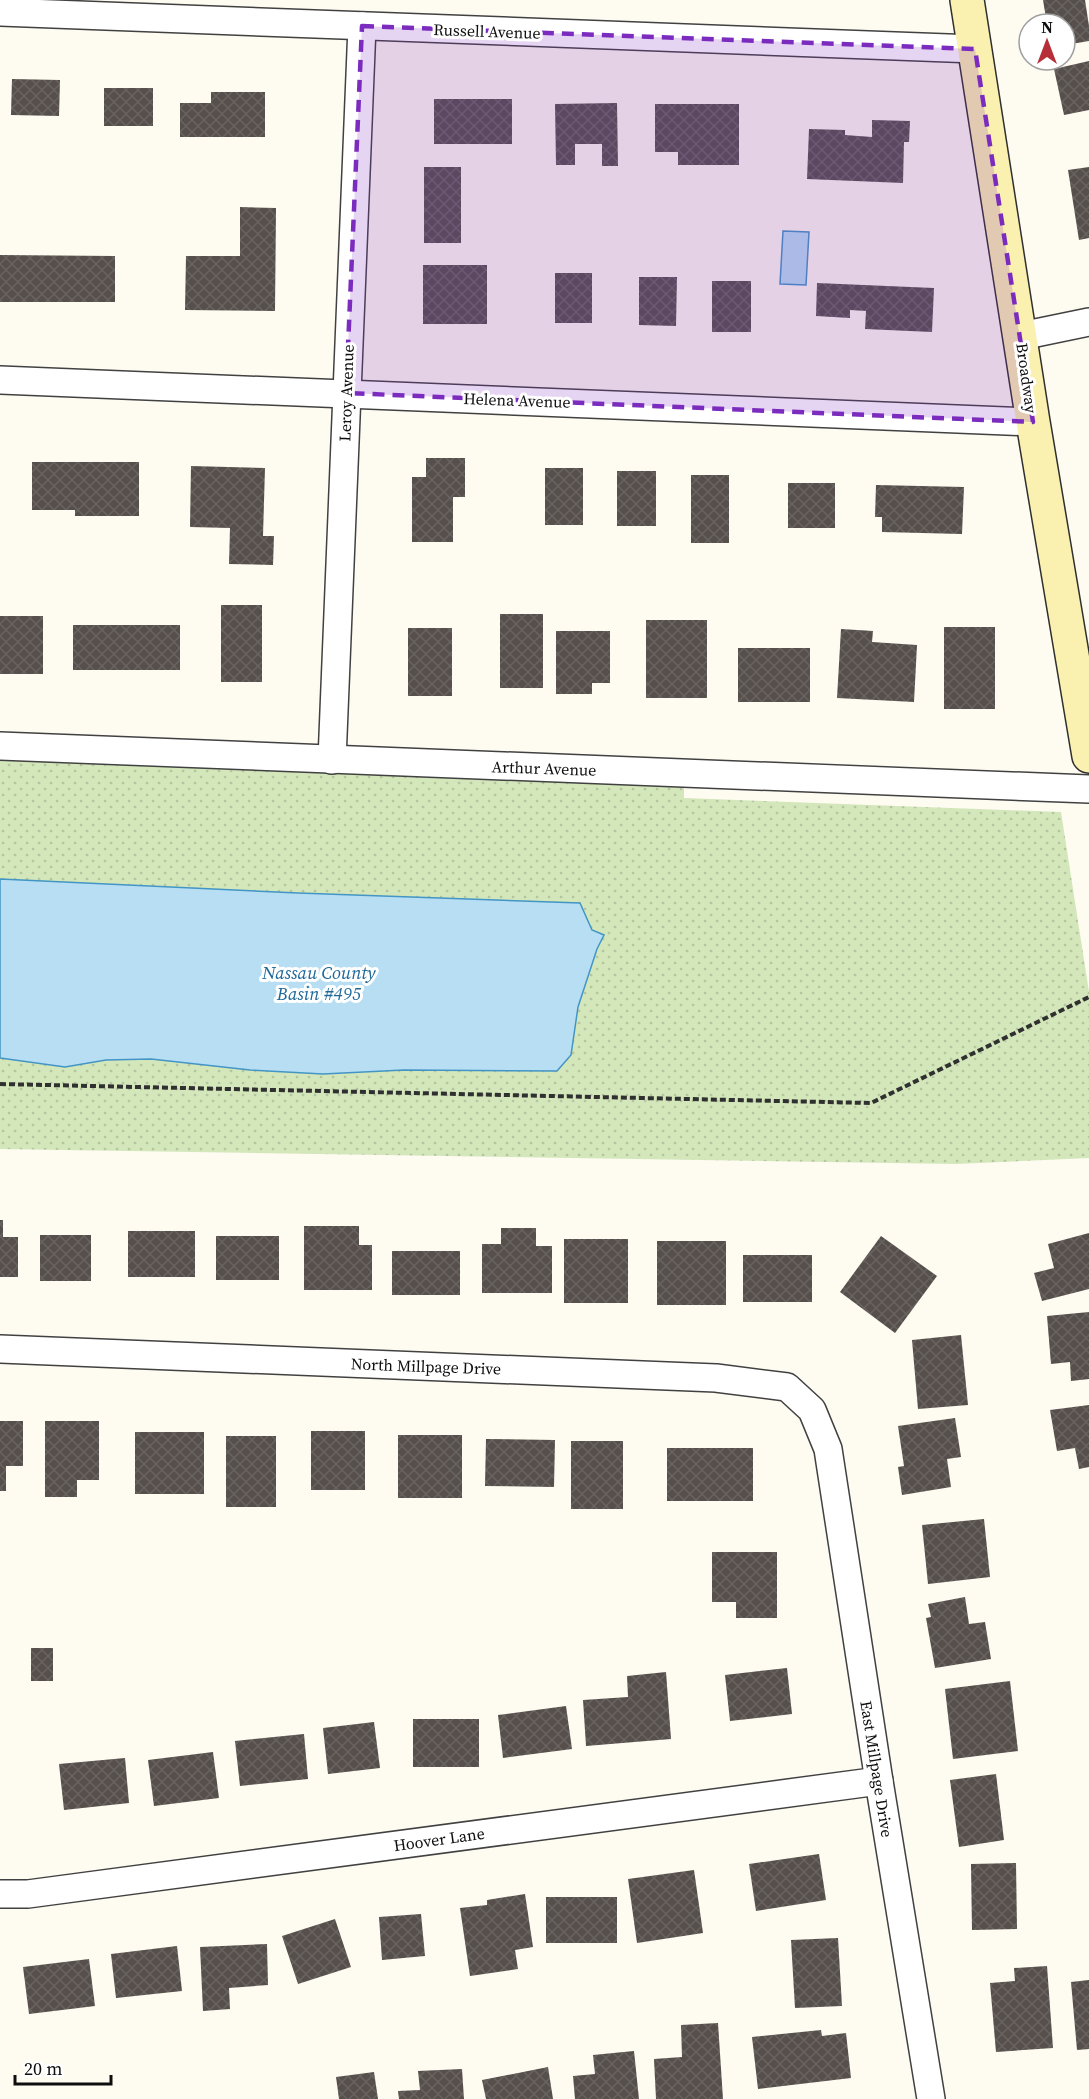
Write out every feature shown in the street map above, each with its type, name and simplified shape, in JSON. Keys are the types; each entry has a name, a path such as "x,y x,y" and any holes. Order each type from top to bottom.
{"main road":[{"name":"Broadway","path":"967,0 1033,422 1089,756"}],"street":[{"name":"Russell Avenue","path":"0,12 975,49"},
{"name":"Leroy Avenue","path":"332,760 362,26"},
{"path":"1021,336 1089,322"},
{"name":"Helena Avenue","path":"0,380 1033,422"},
{"name":"Arthur Avenue","path":"0,746 1089,789"},
{"name":"North Millpage Drive","path":"0,1349 717,1378 787,1387 812,1410 824,1439"},
{"name":"East Millpage Drive","path":"824,1439 830,1461 931,2099"},
{"name":"Hoover Lane","path":"0,1894 28,1894 879,1781"}],"path":[{"path":"0,1084 871,1103 1089,997"}],"highlighted area":[{"path":"362,26 975,49 1033,422 346,393"}],"green space":[{"path":"0,758 684,779 684,798 1061,812 1089,992 1089,1158 956,1164 0,1149"}],"water":[{"path":"783,231 809,232 806,285 780,284"},
{"name":"Nassau County Basin #495","path":"0,879 580,903 592,930 604,935 597,949 578,1007 571,1055 557,1071 404,1070 323,1074 250,1070 151,1059 106,1060 65,1067 0,1058"}],"building":[{"path":"1043,0 1085,0 1089,41 1077,43 1077,12 1045,12"},
{"path":"1089,61 1089,110 1064,115 1055,72 1077,72 1077,64"},
{"path":"12,79 60,80 59,116 11,115"},
{"path":"104,88 153,88 153,126 104,126"},
{"path":"211,92 265,92 265,137 180,137 180,103 211,103"},
{"path":"434,99 512,99 512,144 434,144"},
{"path":"617,103 618,166 602,166 602,144 575,144 575,165 556,165 555,104"},
{"path":"655,104 739,104 739,165 678,165 678,152 655,152"},
{"path":"872,120 910,121 909,142 904,142 903,183 807,179 809,129 845,130 845,135 872,137"},
{"path":"424,167 461,167 461,243 424,243"},
{"path":"1089,167 1089,238 1079,240 1068,170"},
{"path":"240,207 276,208 275,311 185,310 186,256 240,256"},
{"path":"0,255 115,256 115,302 0,302"},
{"path":"423,265 487,265 487,324 423,324"},
{"path":"555,273 592,273 592,323 555,323"},
{"path":"639,277 677,277 676,326 639,325"},
{"path":"712,281 751,281 751,332 712,332"},
{"path":"817,283 934,288 932,332 865,329 866,311 850,310 850,318 816,316"},
{"path":"426,458 465,458 465,497 453,497 453,542 412,542 412,477 426,477"},
{"path":"32,462 139,462 139,516 75,516 75,510 32,510"},
{"path":"191,466 265,468 263,536 274,536 273,565 229,564 230,528 190,527"},
{"path":"545,468 583,468 583,525 545,525"},
{"path":"617,471 656,471 656,526 617,526"},
{"path":"691,475 729,475 729,543 691,543"},
{"path":"788,483 835,483 835,528 788,528"},
{"path":"876,485 964,487 962,534 882,532 882,517 875,517"},
{"path":"221,605 262,605 262,682 221,682"},
{"path":"500,614 543,614 543,688 500,688"},
{"path":"0,616 43,616 43,674 0,674"},
{"path":"646,620 707,620 707,698 646,698"},
{"path":"73,625 180,625 180,670 73,670"},
{"path":"944,627 995,627 995,709 944,709"},
{"path":"408,628 452,628 452,696 408,696"},
{"path":"841,629 873,631 872,642 917,645 914,702 837,698"},
{"path":"556,631 610,631 610,683 592,683 592,694 556,694"},
{"path":"738,648 810,648 810,702 738,702"},
{"path":"0,1220 3,1220 3,1237 18,1237 18,1277 0,1277"},
{"path":"304,1226 359,1226 359,1245 372,1245 372,1290 304,1290"},
{"path":"501,1228 536,1228 536,1246 552,1246 552,1293 482,1293 482,1244 501,1244"},
{"path":"128,1231 195,1231 195,1277 128,1277"},
{"path":"1089,1233 1089,1289 1042,1301 1034,1273 1054,1268 1048,1244"},
{"path":"40,1235 91,1235 91,1281 40,1281"},
{"path":"216,1236 279,1236 279,1280 216,1280"},
{"path":"881,1236 937,1276 895,1333 840,1292"},
{"path":"564,1239 628,1239 628,1303 564,1303"},
{"path":"657,1241 726,1241 726,1305 657,1305"},
{"path":"392,1251 460,1251 460,1295 392,1295"},
{"path":"743,1255 812,1255 812,1302 743,1302"},
{"path":"1089,1312 1089,1379 1071,1381 1070,1362 1051,1364 1047,1316"},
{"path":"961,1335 968,1405 918,1409 912,1340"},
{"path":"1089,1405 1089,1467 1079,1469 1075,1448 1057,1451 1050,1410"},
{"path":"955,1418 961,1457 947,1459 951,1487 902,1495 898,1467 904,1466 898,1426"},
{"path":"0,1421 23,1421 23,1466 6,1466 6,1491 0,1491"},
{"path":"45,1421 99,1421 99,1480 77,1480 77,1497 45,1497"},
{"path":"311,1431 365,1431 365,1490 311,1490"},
{"path":"135,1432 204,1432 204,1494 135,1494"},
{"path":"398,1435 462,1435 462,1498 398,1498"},
{"path":"226,1436 276,1436 276,1507 226,1507"},
{"path":"486,1439 555,1440 554,1487 485,1486"},
{"path":"571,1441 623,1441 623,1509 571,1509"},
{"path":"667,1448 753,1448 753,1501 667,1501"},
{"path":"984,1519 990,1577 928,1584 922,1525"},
{"path":"712,1552 777,1552 777,1618 736,1618 736,1602 712,1602"},
{"path":"965,1597 969,1624 985,1622 991,1659 935,1668 926,1618 931,1617 928,1604"},
{"path":"31,1648 53,1648 53,1681 31,1681"},
{"path":"787,1668 792,1714 730,1721 725,1675"},
{"path":"666,1672 671,1739 586,1746 583,1700 628,1697 627,1676"},
{"path":"1010,1681 1018,1751 953,1759 945,1689"},
{"path":"566,1706 572,1749 503,1758 498,1715"},
{"path":"413,1719 479,1719 479,1767 413,1767"},
{"path":"374,1722 380,1768 328,1774 323,1728"},
{"path":"304,1734 308,1779 240,1786 235,1741"},
{"path":"213,1752 219,1798 154,1806 148,1760"},
{"path":"125,1758 129,1803 64,1810 59,1764"},
{"path":"996,1774 1004,1840 959,1847 950,1780"},
{"path":"819,1854 826,1900 756,1911 749,1864"},
{"path":"1016,1863 1017,1929 972,1930 971,1864"},
{"path":"694,1870 703,1933 637,1943 628,1879"},
{"path":"525,1894 533,1947 515,1950 518,1969 470,1976 460,1908 487,1905 487,1900"},
{"path":"546,1897 617,1897 617,1943 546,1943"},
{"path":"421,1914 425,1956 382,1960 379,1917"},
{"path":"335,1919 351,1967 298,1984 282,1936"},
{"path":"838,1938 842,2006 795,2008 791,1940"},
{"path":"267,1944 268,1985 229,1988 230,2009 203,2011 200,1947"},
{"path":"177,1946 182,1991 116,1998 111,1954"},
{"path":"89,1959 95,2006 29,2014 23,1967"},
{"path":"1047,1966 1053,2048 996,2052 990,1983 1015,1981 1014,1968"},
{"path":"1089,1980 1089,2049 1077,2050 1071,1982"},
{"path":"718,2023 723,2099 656,2099 654,2059 682,2057 681,2025"},
{"path":"821,2030 822,2036 846,2033 851,2078 758,2089 752,2037"},
{"path":"634,2051 639,2099 575,2099 573,2076 595,2074 593,2055"},
{"path":"548,2067 553,2099 486,2099 482,2080"},
{"path":"462,2069 464,2099 399,2099 398,2091 420,2090 418,2071"},
{"path":"374,2072 378,2099 339,2099 336,2077"}]}
